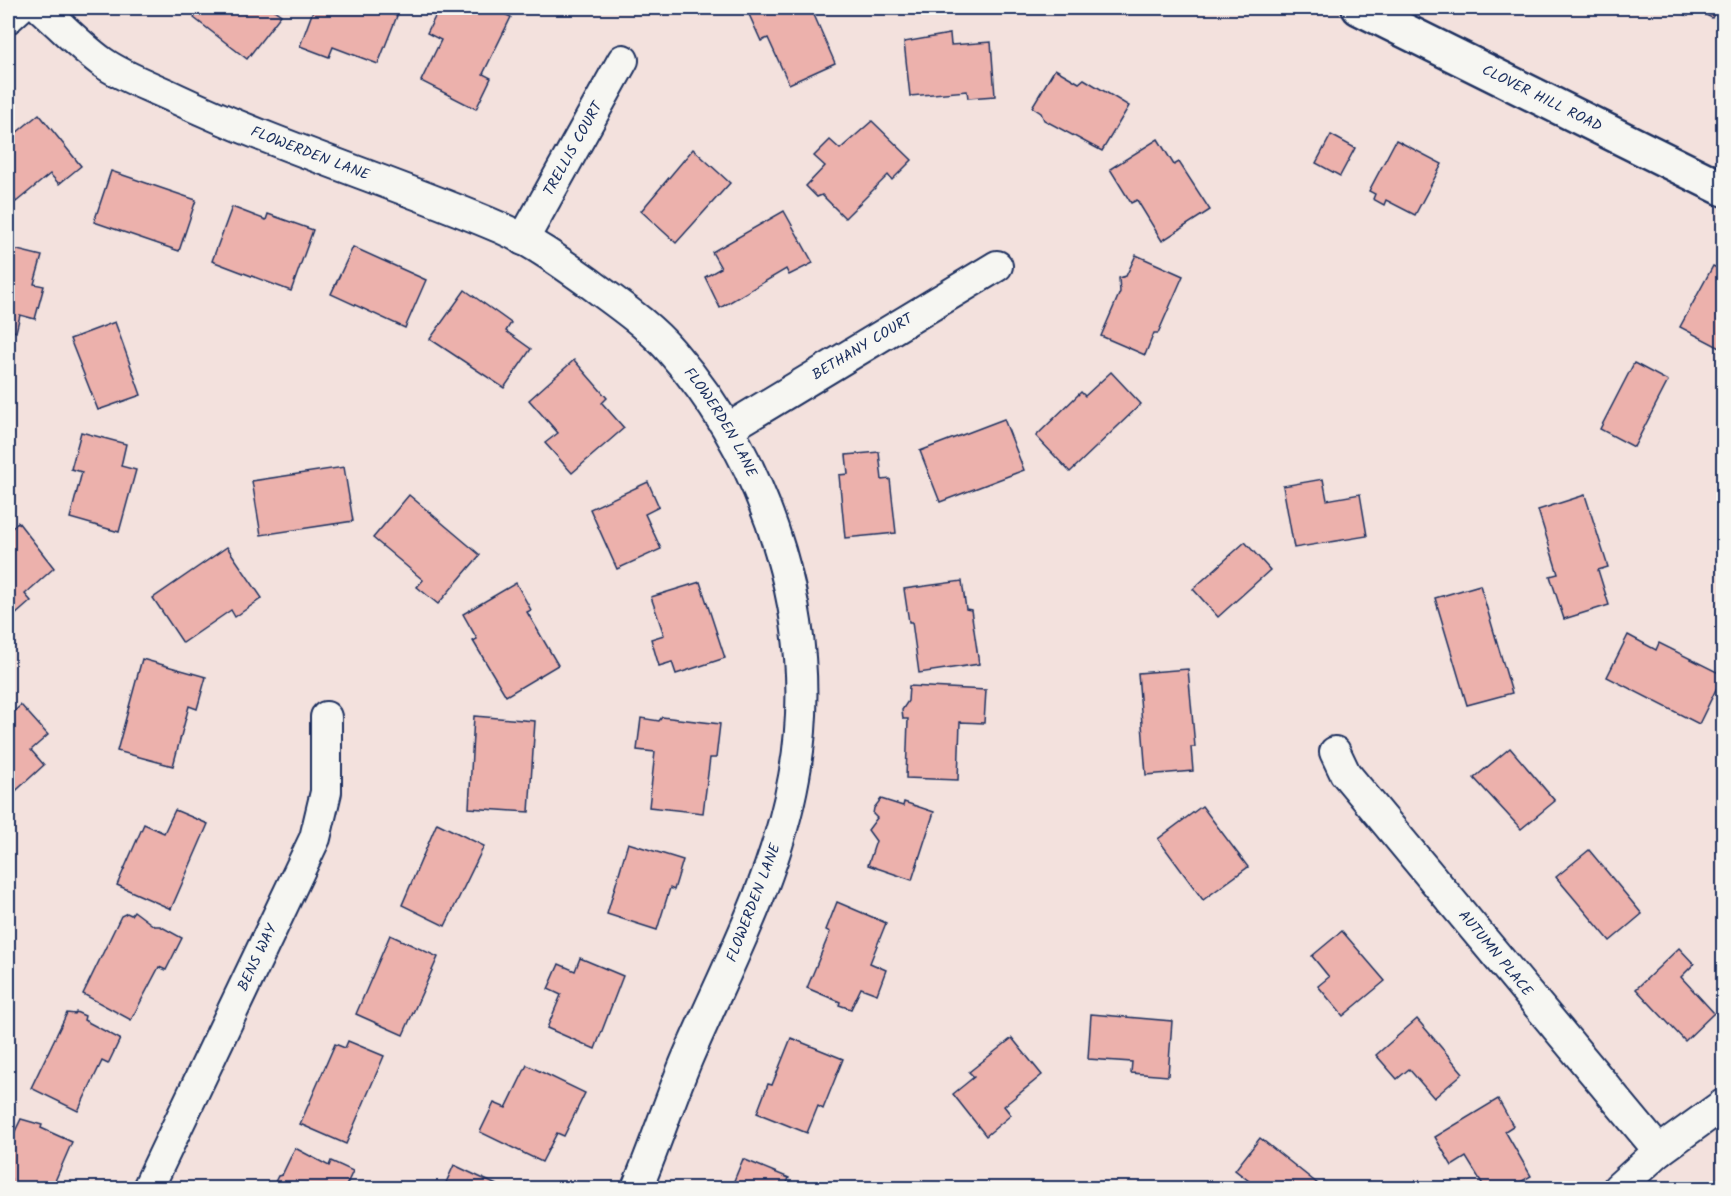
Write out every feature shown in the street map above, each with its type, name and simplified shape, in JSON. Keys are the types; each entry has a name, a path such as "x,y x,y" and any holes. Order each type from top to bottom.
{"street":[{"path":"8,18 19,8"},
{"name":"FLOWERDEN LANE","path":"41,8 80,44 116,70 210,115 384,180 523,240 560,262 637,318 670,349 712,401 729,428 754,480 783,563 797,629 803,724 793,782 775,852 750,920 687,1060 637,1188"},
{"name":"CLOVER HILL ROAD","path":"1359,8 1724,189"},
{"name":"TRELLIS COURT","path":"523,240 623,60"},
{"name":"BETHANY COURT","path":"729,428 997,266"},
{"name":"BENS WAY","path":"148,1188 315,838 326,792 328,745 326,717"},
{"name":"AUTUMN PLACE","path":"1335,752 1345,773 1659,1151"},
{"path":"1618,1188 1659,1151 1724,1104"}],"building":[{"path":"186,8 271,8 281,15 247,59 194,18 195,14"},
{"path":"314,8 375,8 397,16 378,64 333,47 329,57 300,46"},
{"path":"457,8 491,8 511,17 483,74 491,78 476,109 421,81 441,40 427,33 439,9 453,16"},
{"path":"753,8 811,8 835,63 789,84 768,38 761,41 747,10"},
{"path":"1671,8 1692,8 1688,16"},
{"path":"1692,8 1717,8 1712,18"},
{"path":"950,34 951,45 991,42 995,96 968,98 967,91 910,96 904,42"},
{"path":"1055,69 1079,83 1084,79 1129,106 1102,151 1044,120 1041,113 1032,107"},
{"path":"39,114 81,166 59,184 50,174 16,202 8,191 8,136 10,138"},
{"path":"872,121 912,160 892,180 888,175 845,218 822,195 817,197 806,186 825,166 814,156 830,140 840,149"},
{"path":"1331,135 1355,148 1340,176 1316,163"},
{"path":"1158,139 1174,165 1179,162 1210,210 1162,241 1137,200 1131,203 1110,169"},
{"path":"1396,140 1442,164 1415,215 1386,200 1384,205 1373,199 1375,194 1369,191"},
{"path":"693,149 730,183 676,243 641,211"},
{"path":"111,171 196,200 179,251 94,222"},
{"path":"232,207 266,220 268,214 313,230 291,291 212,261"},
{"path":"784,211 813,263 789,275 786,269 720,308 705,277 721,268 712,252"},
{"path":"8,242 9,248 42,256 34,284 44,286 35,319 20,315 16,332 8,329"},
{"path":"353,247 426,280 405,328 331,294"},
{"path":"1136,255 1183,276 1158,333 1154,333 1145,355 1101,336 1120,292 1119,278 1126,276"},
{"path":"1713,266 1724,271 1724,350 1680,327"},
{"path":"465,290 511,323 506,331 531,349 504,388 430,339"},
{"path":"115,322 141,395 98,410 70,339"},
{"path":"574,360 607,398 602,403 624,428 572,473 545,443 558,433 529,400"},
{"path":"1634,363 1668,381 1634,447 1600,429"},
{"path":"1111,372 1141,404 1070,472 1036,436 1081,392 1085,396"},
{"path":"1004,419 1024,470 940,502 920,451"},
{"path":"81,432 126,444 121,466 136,470 119,532 70,518 82,472 71,469"},
{"path":"879,452 882,480 890,479 896,533 845,538 839,475 848,474 846,455"},
{"path":"344,467 353,521 261,535 252,481"},
{"path":"1323,479 1327,500 1360,494 1367,536 1294,548 1283,486"},
{"path":"648,482 659,507 645,514 661,549 617,569 590,509"},
{"path":"409,495 480,555 438,604 417,587 423,580 373,538"},
{"path":"1585,495 1608,567 1598,570 1609,605 1564,619 1550,576 1558,574 1538,510"},
{"path":"18,522 54,568 25,594 31,601 14,616 8,609 8,532"},
{"path":"1245,542 1270,570 1218,617 1193,589"},
{"path":"227,547 262,598 235,617 231,610 183,643 153,598"},
{"path":"962,581 966,609 971,610 979,664 919,673 912,622 909,622 904,589"},
{"path":"700,582 725,658 676,674 672,662 659,666 651,639 664,635 651,597"},
{"path":"516,583 531,610 527,612 558,665 506,696 473,641 477,639 463,614"},
{"path":"1480,585 1512,693 1467,705 1435,598"},
{"path":"1628,635 1656,650 1659,643 1723,675 1699,724 1607,677"},
{"path":"142,659 206,677 197,709 189,706 173,766 117,751"},
{"path":"1188,669 1195,747 1191,747 1193,771 1146,775 1138,673"},
{"path":"909,686 986,690 984,723 960,722 958,780 906,778 908,719 903,719 902,710 908,701"},
{"path":"21,705 48,735 31,750 44,765 8,798 8,717"},
{"path":"474,716 535,721 529,812 469,808"},
{"path":"662,717 720,724 716,758 710,758 703,813 649,807 655,752 637,750 641,718 659,721"},
{"path":"1510,748 1555,801 1521,829 1474,778"},
{"path":"881,799 903,806 904,802 934,812 912,880 868,865 876,841 868,830 877,818 873,814 874,808"},
{"path":"1202,806 1248,867 1203,900 1158,839"},
{"path":"175,810 208,824 171,909 117,885 144,824 164,833"},
{"path":"437,823 484,846 445,926 402,905"},
{"path":"628,843 683,860 674,890 670,888 657,930 607,914"},
{"path":"1589,850 1642,914 1610,941 1556,877"},
{"path":"837,902 886,923 870,963 886,970 877,994 861,988 851,1009 807,988 830,932 826,930"},
{"path":"134,911 154,926 160,926 182,938 166,970 159,967 131,1020 83,994 121,916 127,913 131,915"},
{"path":"1342,931 1385,981 1343,1016 1318,986 1329,977 1312,956"},
{"path":"390,935 438,957 403,1035 356,1014"},
{"path":"1679,948 1694,964 1681,977 1714,1013 1685,1041 1636,989"},
{"path":"580,958 623,976 595,1049 547,1028 561,995 548,989 559,964 575,971"},
{"path":"76,1012 85,1016 84,1020 120,1039 108,1064 102,1061 78,1111 31,1088 67,1013 75,1014"},
{"path":"1091,1014 1172,1021 1168,1076 1131,1073 1132,1062 1088,1059"},
{"path":"1417,1019 1463,1073 1434,1098 1409,1069 1397,1079 1376,1055"},
{"path":"791,1038 843,1059 823,1109 818,1106 807,1133 757,1113 768,1084 772,1085"},
{"path":"1012,1038 1042,1075 1004,1106 1011,1115 986,1136 953,1094 974,1077 969,1072"},
{"path":"348,1041 384,1056 346,1144 300,1124 335,1044 345,1048"},
{"path":"527,1065 585,1093 564,1136 557,1133 542,1162 480,1132 494,1103 506,1108"},
{"path":"1498,1099 1513,1126 1505,1131 1531,1176 1510,1188 1485,1188 1466,1157 1452,1166 1435,1137"},
{"path":"21,1119 42,1125 41,1128 72,1142 52,1188 8,1188 11,1179 8,1177 8,1146"},
{"path":"1260,1138 1323,1188 1258,1188 1235,1170"},
{"path":"295,1148 329,1166 331,1161 353,1171 345,1188 272,1188 278,1176 282,1175"},
{"path":"743,1159 789,1178 785,1188 731,1188"},
{"path":"454,1165 503,1188 444,1187"}]}
